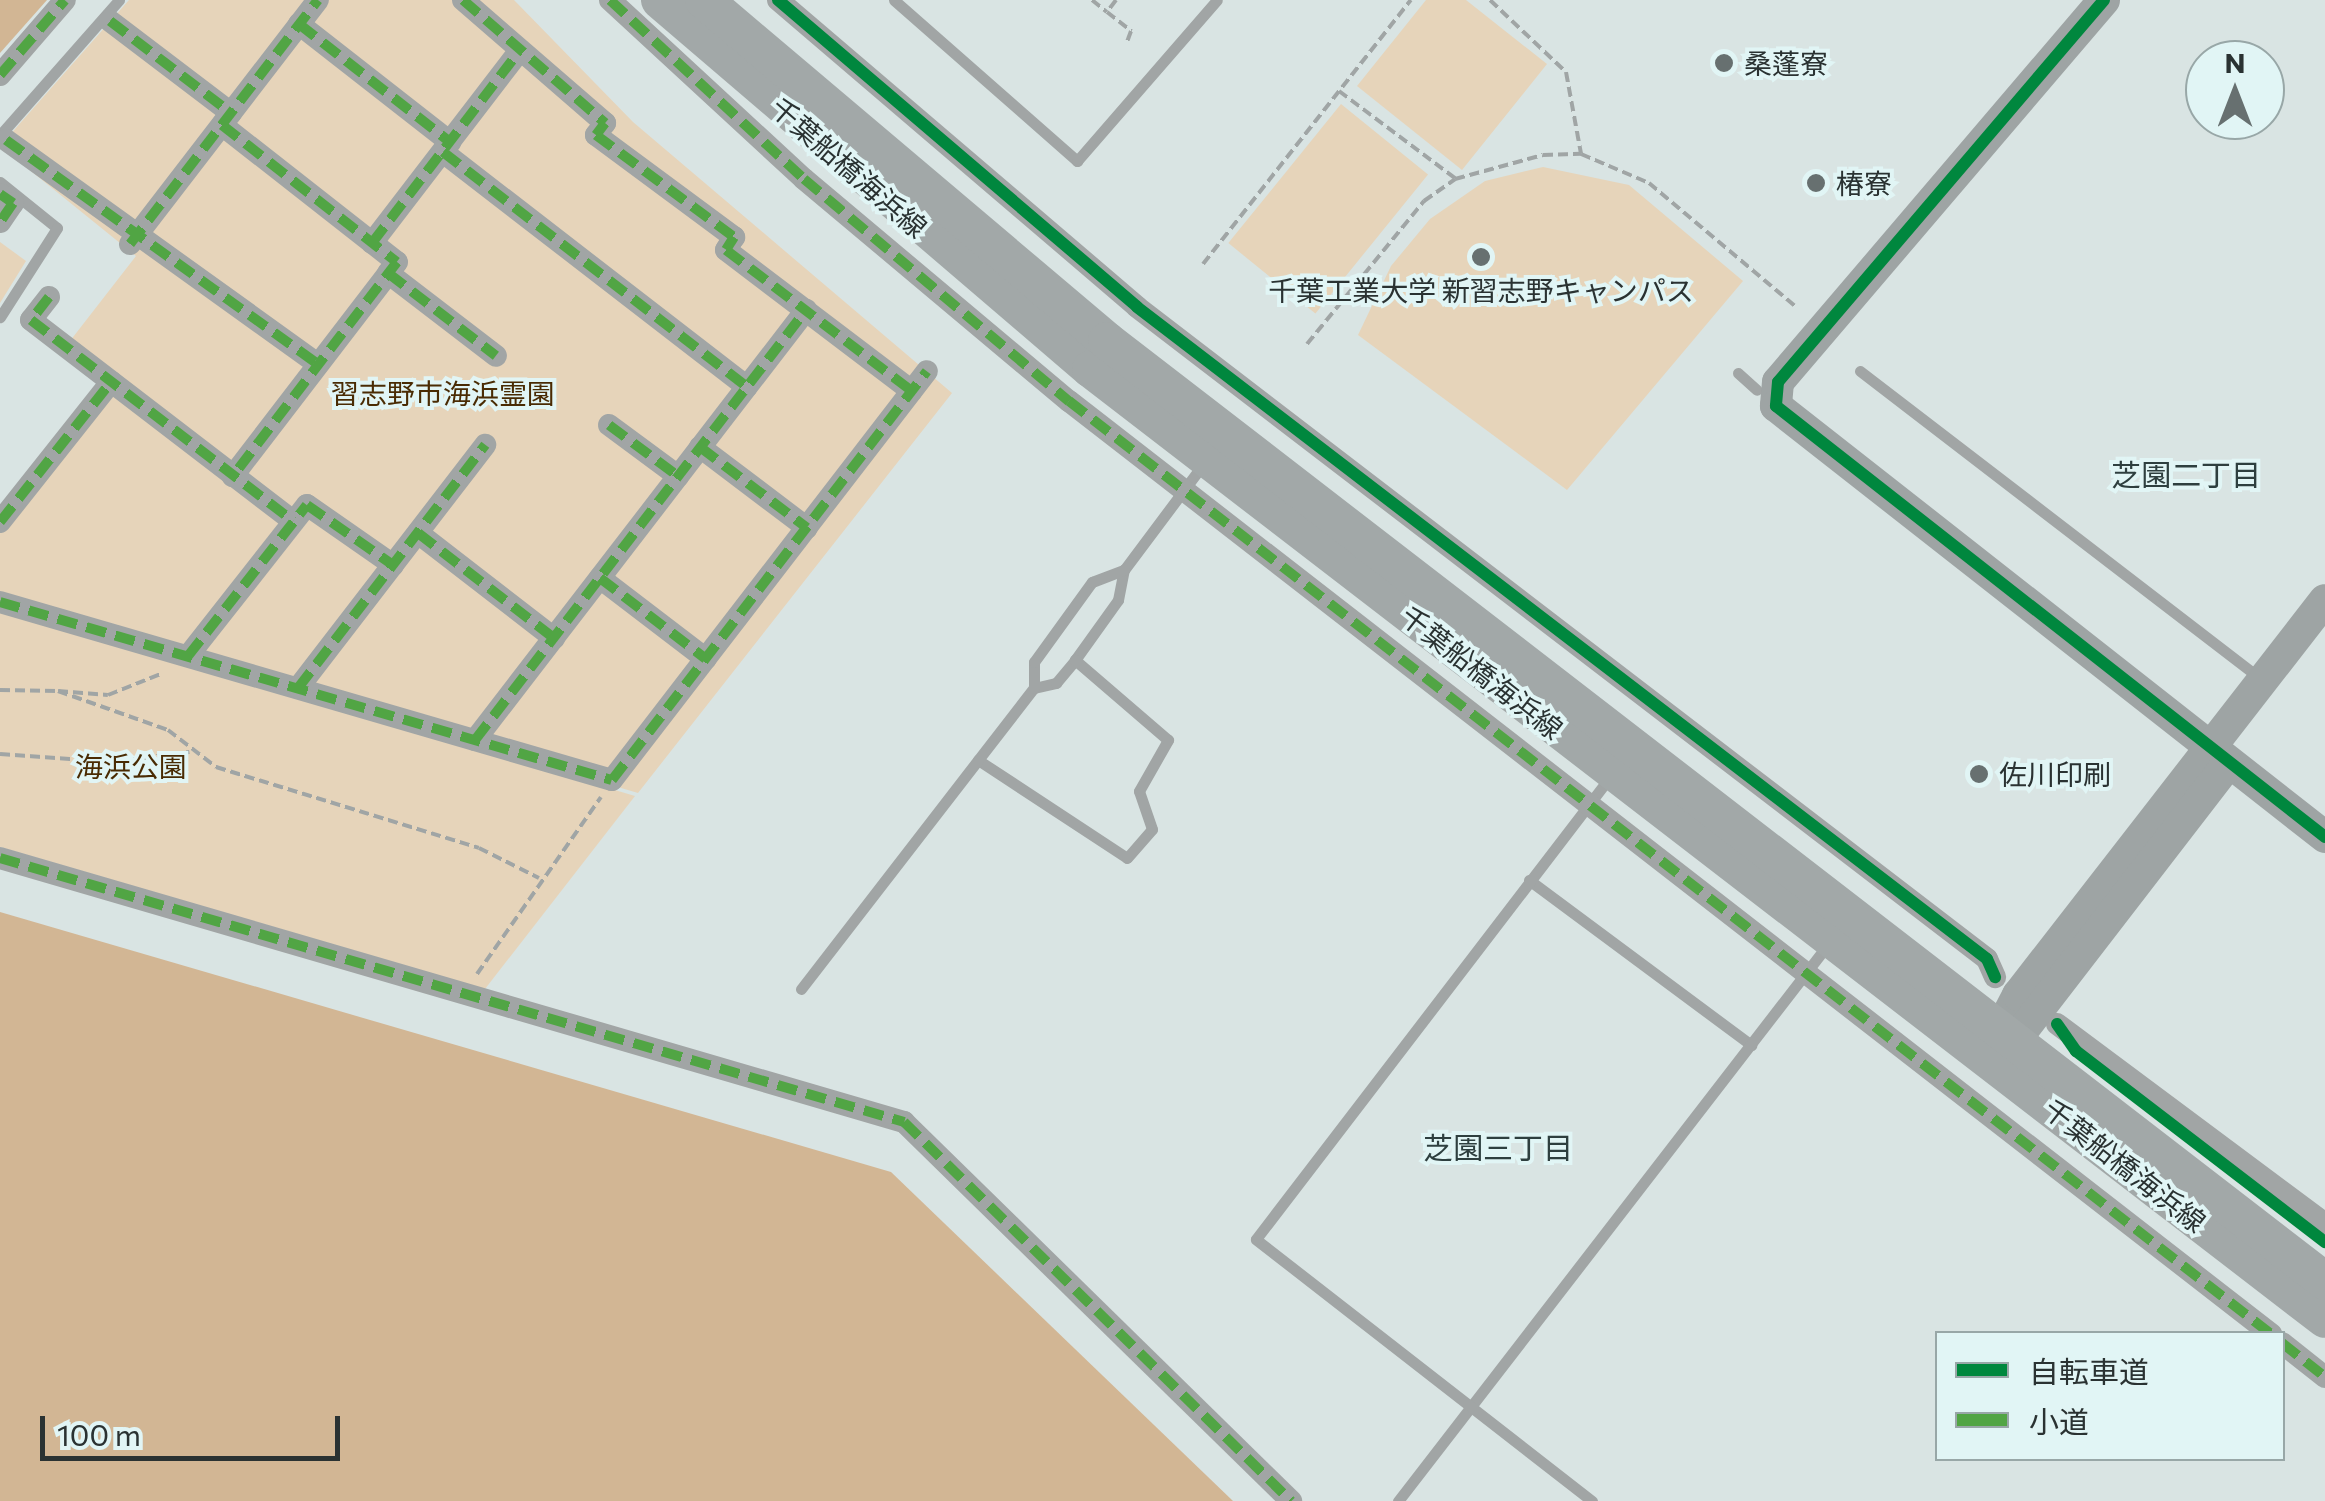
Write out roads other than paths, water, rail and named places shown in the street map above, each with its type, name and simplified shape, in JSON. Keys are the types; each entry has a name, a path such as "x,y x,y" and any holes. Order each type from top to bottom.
{"main road":[{"name":"千葉船橋海浜線","path":"660,0 958,260 1207,458 1830,941 2000,1040 2325,1319"},
{"name":"千葉船橋海浜線","path":"704,0 1107,341 2000,1040 2325,1281"}],"street":[{"path":"0,75 65,0"},
{"path":"372,243 522,46 463,0"},
{"path":"610,0 804,180 1184,490 1586,808 1810,973 2267,1331"},
{"path":"778,0 1137,306 1987,959 1995,977"},
{"path":"2104,0 1774,395 1782,418 2325,837"},
{"path":"134,239 307,8 446,147 747,387"},
{"path":"115,11 226,119 396,262 233,476"},
{"path":"516,54 605,123 596,134 734,237 726,250 912,390"},
{"path":"3,137 134,239 318,364"},
{"path":"0,194 13,203 0,222"},
{"path":"388,273 496,356"},
{"path":"49,297 30,320 293,521"},
{"path":"475,740 806,310"},
{"path":"0,602 180,661 298,688 612,780 927,371"},
{"path":"0,522 111,382"},
{"path":"609,425 678,476"},
{"path":"298,688 485,445"},
{"path":"700,447 807,528"},
{"path":"180,661 306,505 393,566"},
{"path":"418,533 554,638"},
{"path":"600,578 706,659"},
{"path":"2220,756 2264,682 2325,600"},
{"path":"2000,1040 2220,756 2325,638"},
{"path":"0,858 904,1122 1291,1501"},
{"path":"2057,1024 2325,1224"},
{"path":"2285,1344 2325,1377"}],"lane":[{"path":"894,0 1077,160 1217,0"},
{"path":"3,137 115,11"},
{"path":"0,182 57,228 0,317"},
{"path":"1860,371 2264,682"},
{"path":"1738,372 1757,390"},
{"path":"1034,688 1056,683 1075,660 1118,600 1124,570 1207,458"},
{"path":"801,989 1034,688 1034,662 1092,582 1124,570"},
{"path":"978,760 1127,858 1152,829 1139,791 1168,740 1075,660"},
{"path":"1592,1501 1256,1238 1613,774"},
{"path":"1529,880 1751,1046"},
{"path":"1398,1501 1810,973 1830,941"}],"place":[{"name":"桑蓬寮","path":"1724,63"},
{"name":"椿寮","path":"1816,183"},
{"name":"千葉工業大学 新習志野キャンパス","path":"1481,257"},
{"name":"佐川印刷","path":"1979,774"}],"district":[{"name":"芝園二丁目","path":"2186,474"},
{"name":"芝園三丁目","path":"1498,1147"}],"park label":[{"name":"習志野市海浜霊園","path":"443,393"},
{"name":"海浜公園","path":"131,766"}]}
